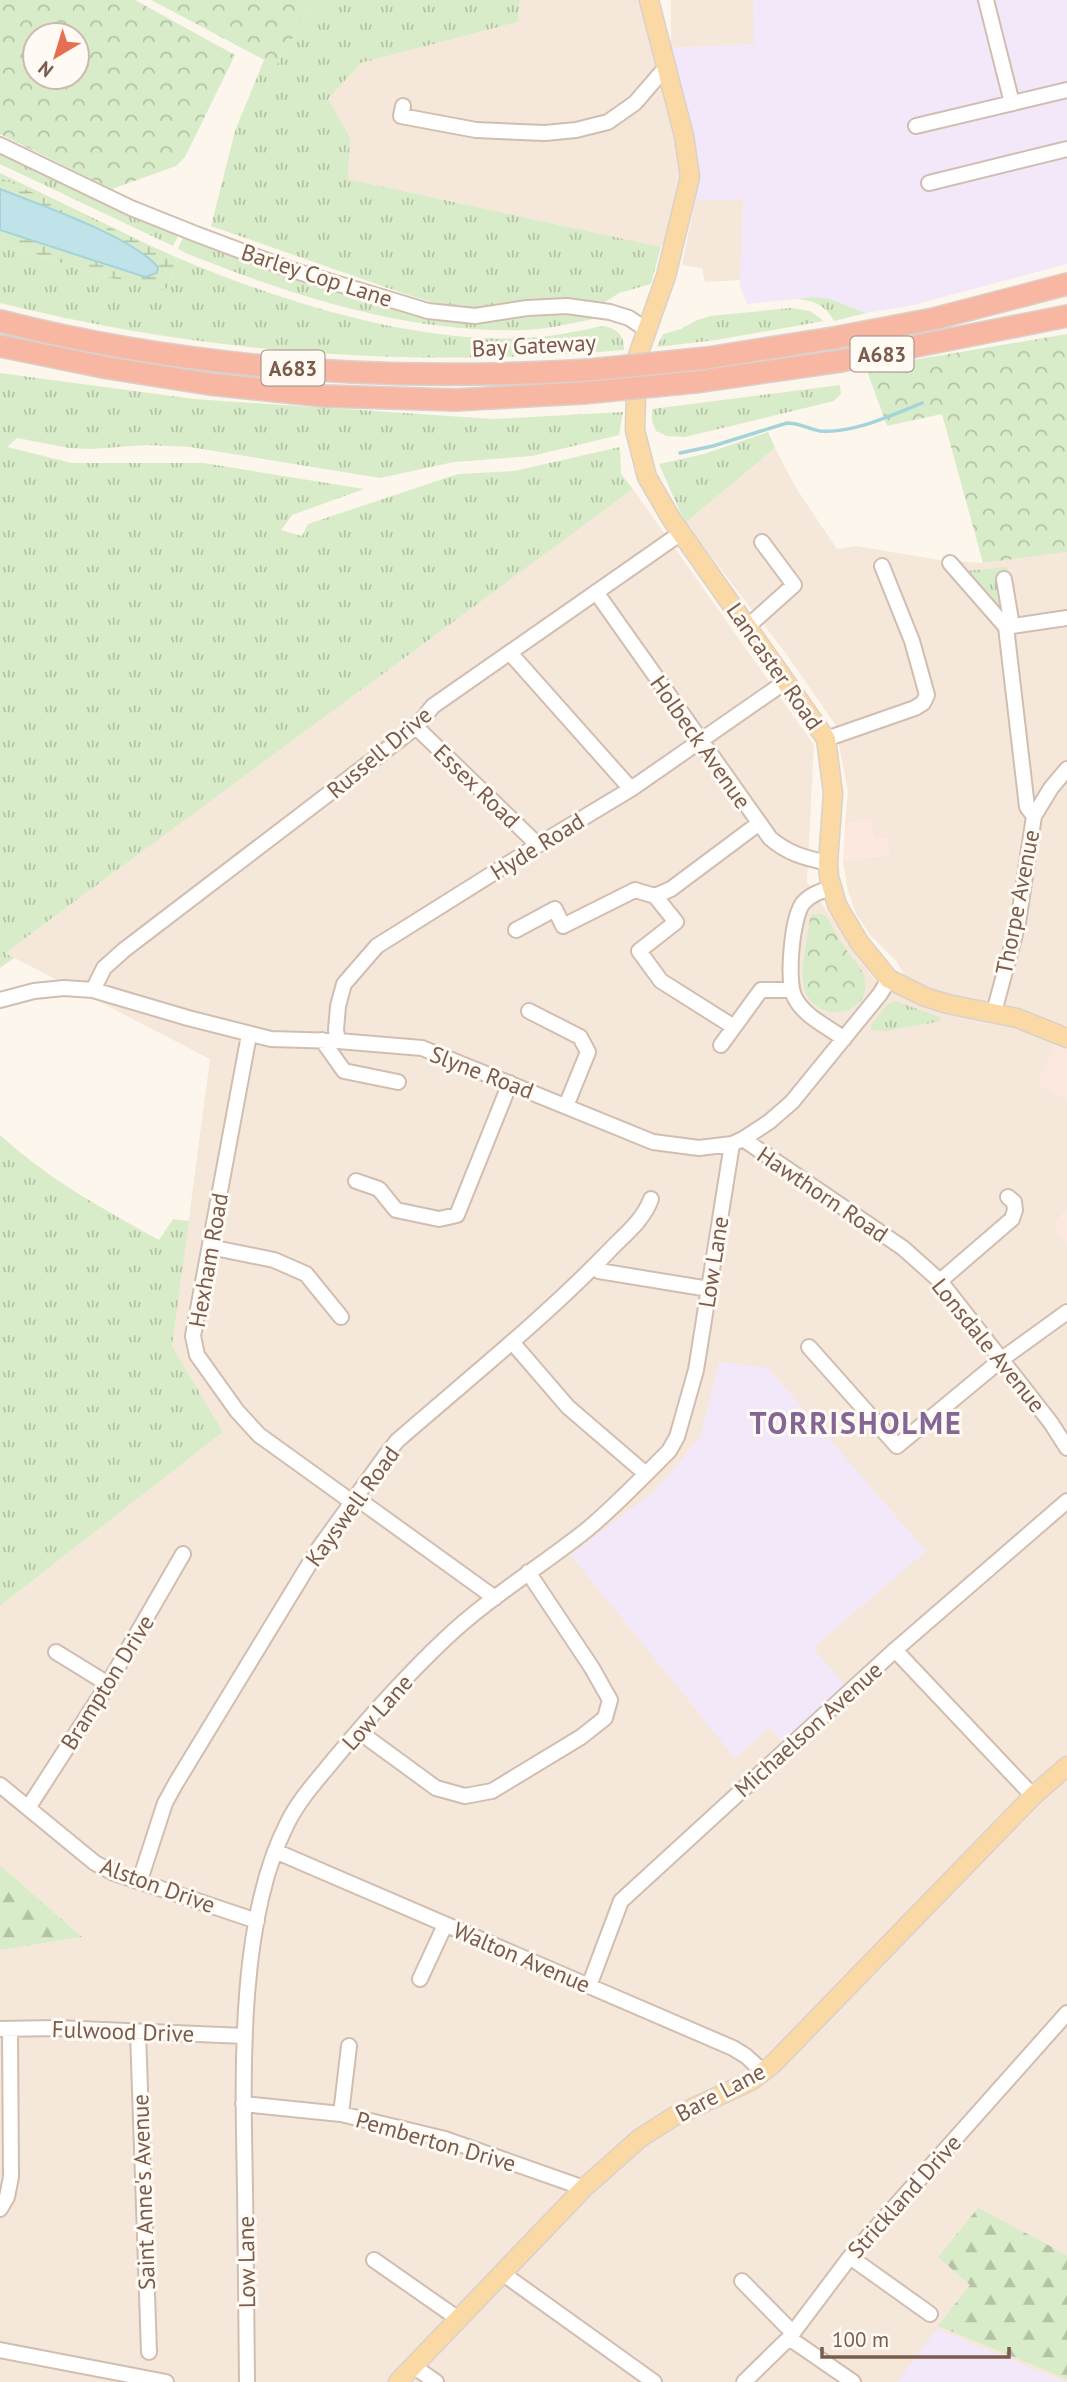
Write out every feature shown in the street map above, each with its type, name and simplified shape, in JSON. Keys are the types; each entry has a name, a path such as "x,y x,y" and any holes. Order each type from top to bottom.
{"highway":[{"name":"Bay Gateway","path":"0,321 158,352 276,367 418,375 524,374 707,358 833,338 933,319 1067,284"},
{"name":"A683","path":"0,346 108,369 209,384 325,396 455,400 583,393 695,382 841,361 1067,316"}],"main road":[{"name":"Lancaster Road","path":"649,0 684,136 690,177 666,276 637,358 635,430 648,477 681,533 826,739 833,793 828,863 837,905 849,929 889,979 937,1001 1017,1018 1067,1038"},
{"name":"Bare Lane","path":"398,2382 584,2188 640,2138 673,2116 751,2081 763,2072 824,2013 1033,1796 1067,1766"}],"street":[{"path":"986,0 1012,103"},
{"path":"401,116 476,130 576,130 608,122 635,103 666,67"},
{"path":"916,126 1067,90"},
{"name":"Barley Cop Lane","path":"0,145 131,208 184,229 289,269 428,311 475,316 545,306 578,307 629,318 645,335"},
{"path":"929,183 1067,149"},
{"name":"Russell Drive","path":"93,990 104,968 124,950 416,727 433,706 681,533"},
{"path":"747,628 794,585 762,542"},
{"path":"950,563 1009,626 1067,618"},
{"path":"826,739 915,708 923,703 926,695 912,641 882,566"},
{"name":"Thorpe Avenue","path":"994,1012 1018,923 1034,816 1027,807 1004,579"},
{"name":"Holbeck Avenue","path":"596,592 758,824 770,838 789,852 828,863"},
{"path":"510,653 631,789"},
{"name":"Hyde Road","path":"338,1041 338,1006 344,984 377,946 631,789 785,682"},
{"name":"Essex Road","path":"416,727 538,845"},
{"path":"1034,816 1051,788 1067,769"},
{"path":"655,896 671,889 758,824"},
{"path":"832,888 810,896 799,910 789,978 791,990 803,1009 844,1040"},
{"path":"516,930 555,909 563,926 635,890 655,896 676,922 639,951 661,981 734,1027"},
{"name":"Slyne Road","path":"0,1000 34,991 64,988 93,990 249,1035 296,1042 322,1040 422,1048 665,1145 699,1148 738,1142 769,1122 792,1102 844,1040 889,979"},
{"path":"721,1045 761,990 791,990"},
{"path":"529,1011 580,1037 588,1052 566,1106"},
{"name":"Hexham Road","path":"249,1035 193,1336 197,1355 237,1411 259,1435 495,1598"},
{"path":"322,1040 344,1071 398,1082"},
{"path":"356,1181 379,1189 396,1210 439,1219 457,1215 510,1083"},
{"name":"Hawthorn Road","path":"738,1142 903,1248"},
{"name":"Low Lane","path":"247,2382 243,2104 245,2036 257,1921 275,1851 288,1822 309,1790 358,1731 445,1638 589,1527 669,1451 677,1437 696,1370 738,1142"},
{"path":"940,1281 1013,1219 1014,1202 1008,1197"},
{"name":"Kayswell Road","path":"140,1880 176,1783 318,1548 397,1441 594,1267 642,1217 651,1199"},
{"path":"210,1247 274,1260 306,1273 341,1317"},
{"name":"Lonsdale Avenue","path":"903,1248 940,1281 1051,1423 1067,1448"},
{"path":"594,1267 599,1271 709,1289"},
{"path":"809,1347 897,1446 1002,1359 1067,1312"},
{"path":"512,1342 568,1407 646,1474"},
{"name":"Michaelson Avenue","path":"589,1986 621,1902 895,1650 1067,1501"},
{"name":"Brampton Drive","path":"27,1808 108,1684 184,1555"},
{"path":"358,1731 436,1788 464,1796 492,1791 580,1737 605,1718 610,1700 592,1668 528,1572"},
{"path":"895,1650 1033,1796"},
{"path":"56,1652 108,1684"},
{"name":"Alston Drive","path":"0,1785 95,1863 114,1873 257,1921"},
{"name":"Walton Avenue","path":"275,1851 733,2048 763,2072"},
{"path":"420,1979 445,1925"},
{"name":"Strickland Drive","path":"744,2382 791,2336 850,2257 1067,2013"},
{"name":"Fulwood Drive","path":"5,2029 56,2028 245,2036"},
{"path":"0,2208 7,2197 11,2177 5,2029"},
{"name":"Saint Anne's Avenue","path":"138,2032 149,2352"},
{"path":"341,2114 349,2046"},
{"name":"Pemberton Drive","path":"243,2104 341,2114 445,2139 584,2188"},
{"path":"850,2257 930,2314"},
{"path":"374,2260 457,2318"},
{"path":"502,2273 654,2382"},
{"path":"742,2281 791,2336 853,2382"},
{"path":"0,2350 166,2382"},
{"path":"413,2366 436,2382"}],"shaded area":[{"path":"520,0 645,0 689,198 677,224 661,247 348,179 350,137 328,99 361,63 518,22"},
{"path":"671,0 753,0 755,44 671,48"},
{"path":"753,0 1067,0 1067,264 909,306 866,313 830,299 813,297 747,304 740,287 743,199 695,200 695,152 671,48 754,44"},
{"path":"743,198 741,280 705,282 702,268 682,265 695,200"},
{"path":"775,448 796,488 837,549 856,546 939,560 983,563 1067,552 1067,1037 937,996 906,979 897,962 871,936 856,914 848,891 843,861 889,855 887,838 874,839 870,819 845,824 848,792 835,724 784,651 685,523"},
{"path":"633,489 814,745 807,882 874,979 910,1001 1056,1041 1039,1085 1067,1099 1067,1209 1054,1224 1067,1243 1067,2382 0,2382 0,1950 82,1937 0,1865 0,1606 223,1432 172,1346 210,1059 5,953"},
{"path":"870,819 874,839 887,837 889,855 843,861 845,824"},
{"path":"1060,1034 1067,1037 1067,1099 1039,1085 1041,1074"},
{"path":"1067,1209 1067,1243 1054,1224"},
{"path":"719,1362 768,1368 926,1551 813,1648 848,1689 785,1745 769,1727 735,1758 571,1555 657,1489 701,1436"},
{"path":"937,2329 1065,2382 897,2382"}],"green space":[{"path":"0,0 135,0 235,55 185,157 176,166 112,189 0,134"},
{"path":"151,0 315,0 276,66"},
{"path":"315,0 520,0 518,22 361,63 328,99 350,137 348,179 661,247 651,284 619,293 602,304 463,311 408,295 211,226 235,131 264,60 276,66"},
{"path":"0,152 179,234 173,246 0,164"},
{"path":"0,173 149,245 0,178"},
{"path":"0,178 178,258 167,288 163,290 107,277 0,244"},
{"path":"184,235 299,281 435,319 478,323 530,314 577,312 603,317 525,330 482,330 396,319 310,298 188,254 178,249"},
{"path":"0,244 107,277 167,288 178,258 263,291 309,305 355,318 449,335 540,337 603,326 619,334 624,350 545,355 388,356 232,345 155,334 0,303"},
{"path":"797,299 830,299 866,313 834,321 819,305"},
{"path":"791,308 810,311 824,321 716,340 657,347 663,334 710,316"},
{"path":"1067,334 1067,552 983,563 942,414 887,426 866,368"},
{"path":"0,373 194,399 494,419 623,412 619,435 532,456 454,462 380,478 190,447 147,445 69,448 17,438 7,447 72,463 204,463 364,489 292,515 281,530 302,536 308,524 458,474 514,471 620,447 621,474 633,489 5,953 14,958 0,968"},
{"path":"840,385 841,394 834,401 685,437 667,436 656,431 652,421 652,409"},
{"path":"768,432 775,448 685,523 659,464 704,454"},
{"path":"1007,567 1008,573 998,575 1006,618 966,571"},
{"path":"812,914 823,914 827,917 864,976 865,991 860,1002 851,1009 827,1011 816,1006 807,996 803,982 803,966"},
{"path":"895,1001 940,1017 941,1021 886,1031 871,1030 871,1025 887,1005"},
{"path":"0,1135 37,1166 97,1205 159,1240 173,1219 189,1221 172,1346 223,1432 0,1606"},
{"path":"0,1865 82,1937 0,1950"},
{"path":"978,2208 1067,2255 1067,2379 938,2326 970,2285 938,2257"}],"water":[{"path":"0,189 84,222 128,244 158,267 157,273 145,277 0,230"}],"waterway":[{"path":"680,453 713,446 787,423 820,431 845,430 872,423 922,403"}],"district":[{"name":"TORRISHOLME","path":"856,1422"}]}
